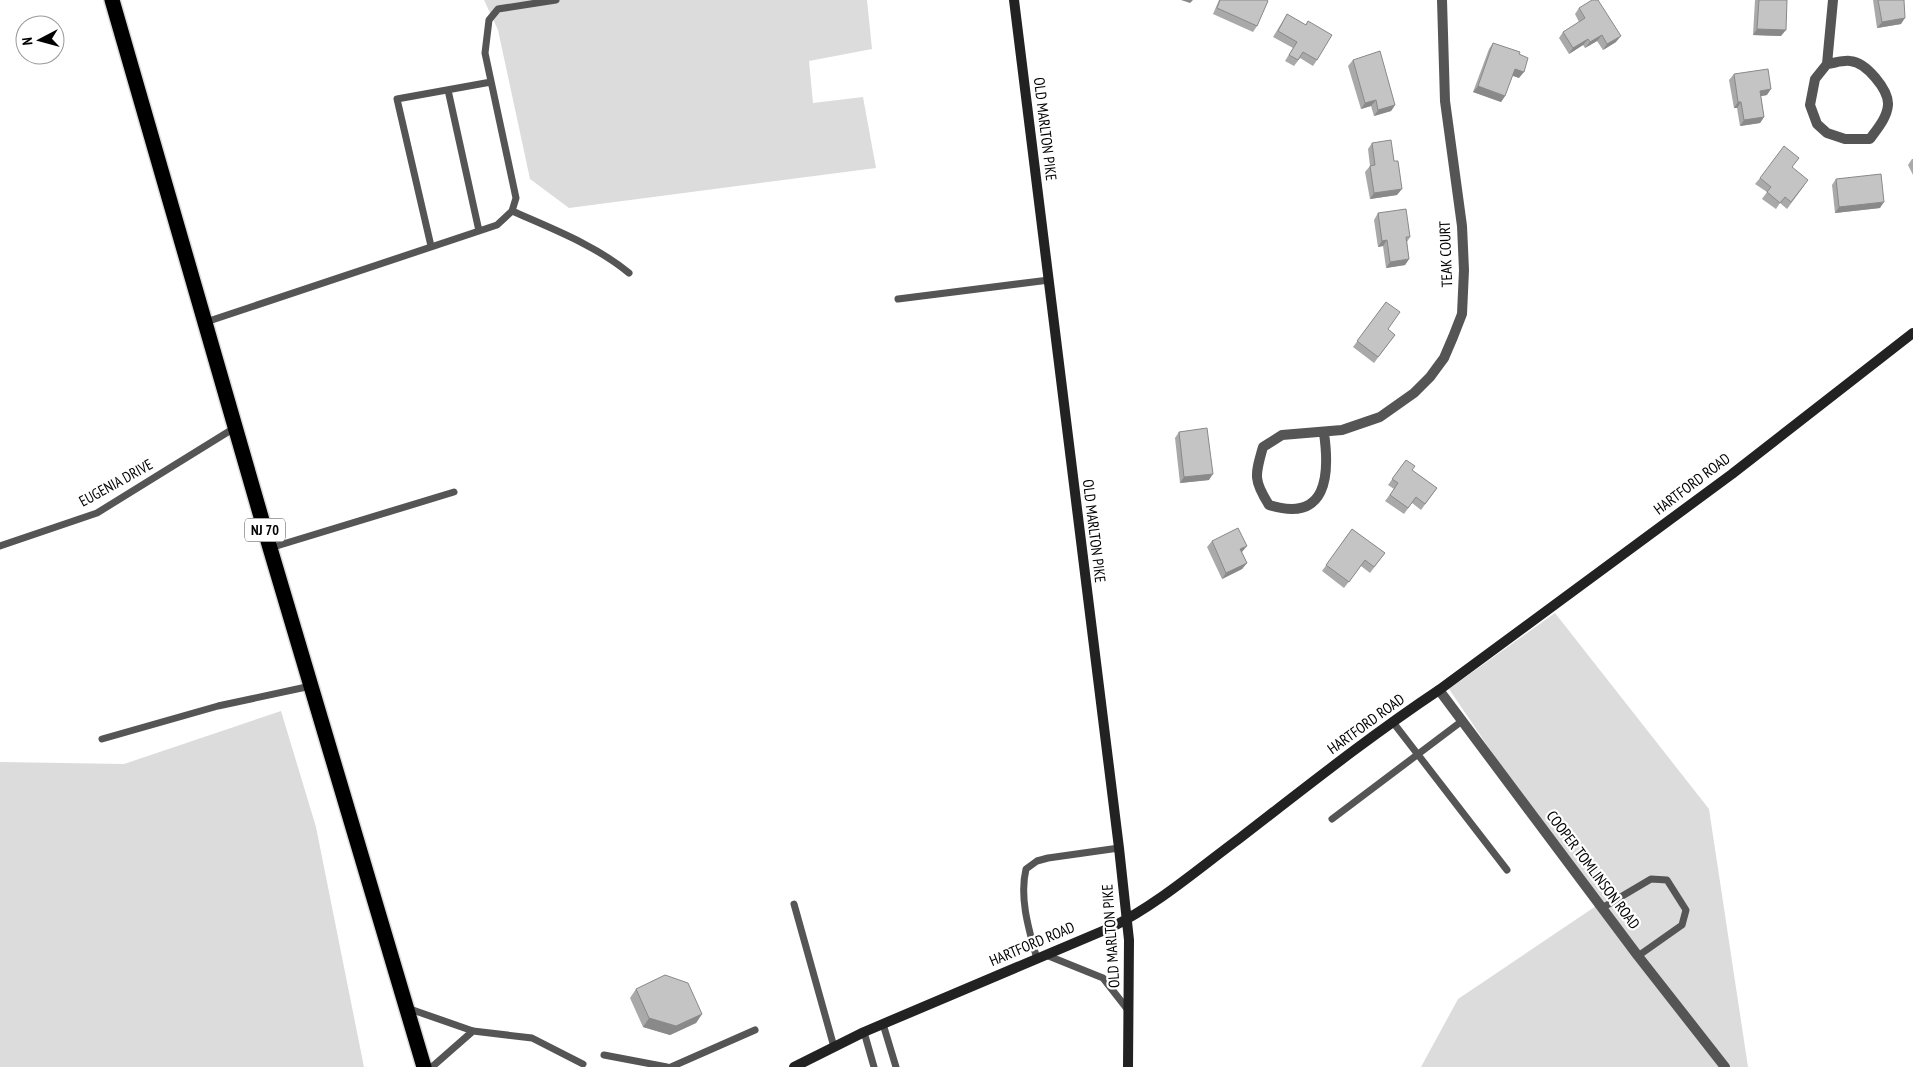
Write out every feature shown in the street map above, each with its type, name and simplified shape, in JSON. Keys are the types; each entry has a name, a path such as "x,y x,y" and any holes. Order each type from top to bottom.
{"highway":[{"name":"NJ 70","path":"112,0 237,427 270,548 424,1067"}],"street":[{"name":"OLD MARLTON PIKE","path":"1014,0 1127,919 1130,1012 1128,1067"},
{"name":"TEAK COURT","path":"1324,433 1328,461 1325,482 1319,497 1301,509 1285,510 1269,505 1257,486 1256,470 1263,447 1282,435 1324,433 1342,430 1374,420 1414,393 1444,358 1462,314 1464,270 1462,226 1445,101 1442,0"},
{"path":"1827,64 1852,61 1867,68 1880,83 1888,104 1883,121 1870,139 1845,139 1827,133 1817,124 1810,105 1815,79 1827,64 1833,0"},
{"name":"HARTFORD ROAD","path":"794,1067 864,1032 1127,919 1189,877 1392,721 1439,690 1732,474 1913,333"},
{"name":"COOPER TOMLINSON ROAD","path":"1439,690 1638,956 1725,1067"}],"lane":[{"path":"206,322 497,225 512,211 516,198 485,53 489,20 498,9 556,0"},
{"path":"431,246 397,99 491,82"},
{"path":"448,90 479,230"},
{"path":"512,211 575,238 610,258 629,274"},
{"path":"898,299 1049,280"},
{"name":"EUGENIA DRIVE","path":"0,546 97,513 237,427"},
{"path":"270,548 454,492"},
{"path":"102,739 218,706 311,686"},
{"path":"1392,721 1507,870"},
{"path":"1332,819 1462,721"},
{"path":"1119,848 1037,861 1026,869 1024,897 1027,921 1041,957 1103,978 1130,1012"},
{"path":"1602,908 1651,879 1667,880 1686,910 1682,925 1638,956"},
{"path":"794,904 834,1047"},
{"path":"407,1008 473,1031 532,1038 583,1064"},
{"path":"883,1024 896,1067"},
{"path":"604,1055 669,1067 756,1030"},
{"path":"432,1067 473,1031"},
{"path":"864,1032 874,1067"}],"shaded area":[{"path":"484,0 867,0 872,49 809,61 813,103 863,97 876,168 569,208 530,179 498,30"},
{"path":"1555,613 1709,809 1748,1067 1421,1067 1458,999 1596,906 1449,689"},
{"path":"281,711 316,827 364,1067 0,1067 0,762 124,764"}],"building":[{"path":"1220,0 1268,1 1257,26 1217,8"},
{"path":"1592,0 1598,0 1621,36 1607,44 1602,35 1590,42 1588,39 1573,48 1563,32 1585,18 1579,8"},
{"path":"1759,0 1787,0 1786,30 1757,29"},
{"path":"1878,0 1904,0 1905,18 1882,22"},
{"path":"1287,14 1306,25 1308,21 1332,35 1317,60 1303,52 1298,60 1289,55 1297,42 1278,31"},
{"path":"1493,43 1520,52 1519,54 1528,58 1524,72 1515,69 1505,96 1478,86"},
{"path":"1380,51 1395,105 1378,110 1376,100 1365,103 1353,60"},
{"path":"1768,69 1771,89 1760,91 1764,117 1744,120 1741,102 1738,102 1734,74"},
{"path":"1391,140 1394,161 1398,161 1402,189 1374,193 1370,166 1375,165 1372,143"},
{"path":"1784,146 1799,158 1792,167 1808,180 1791,202 1785,197 1780,203 1767,192 1771,187 1760,178"},
{"path":"1881,174 1884,202 1839,207 1836,179"},
{"path":"1406,209 1410,237 1406,237 1409,259 1390,262 1387,240 1382,241 1378,213"},
{"path":"1386,302 1400,312 1388,329 1395,335 1378,357 1357,341"},
{"path":"1207,428 1213,474 1184,477 1179,432"},
{"path":"1406,460 1415,466 1412,470 1437,488 1425,504 1416,497 1408,508 1390,495 1398,483 1392,479"},
{"path":"1238,528 1247,546 1240,549 1247,563 1226,573 1212,541"},
{"path":"1352,529 1385,553 1374,567 1365,560 1349,582 1326,565"},
{"path":"665,975 688,983 702,1014 676,1026 649,1018 636,989"}]}
